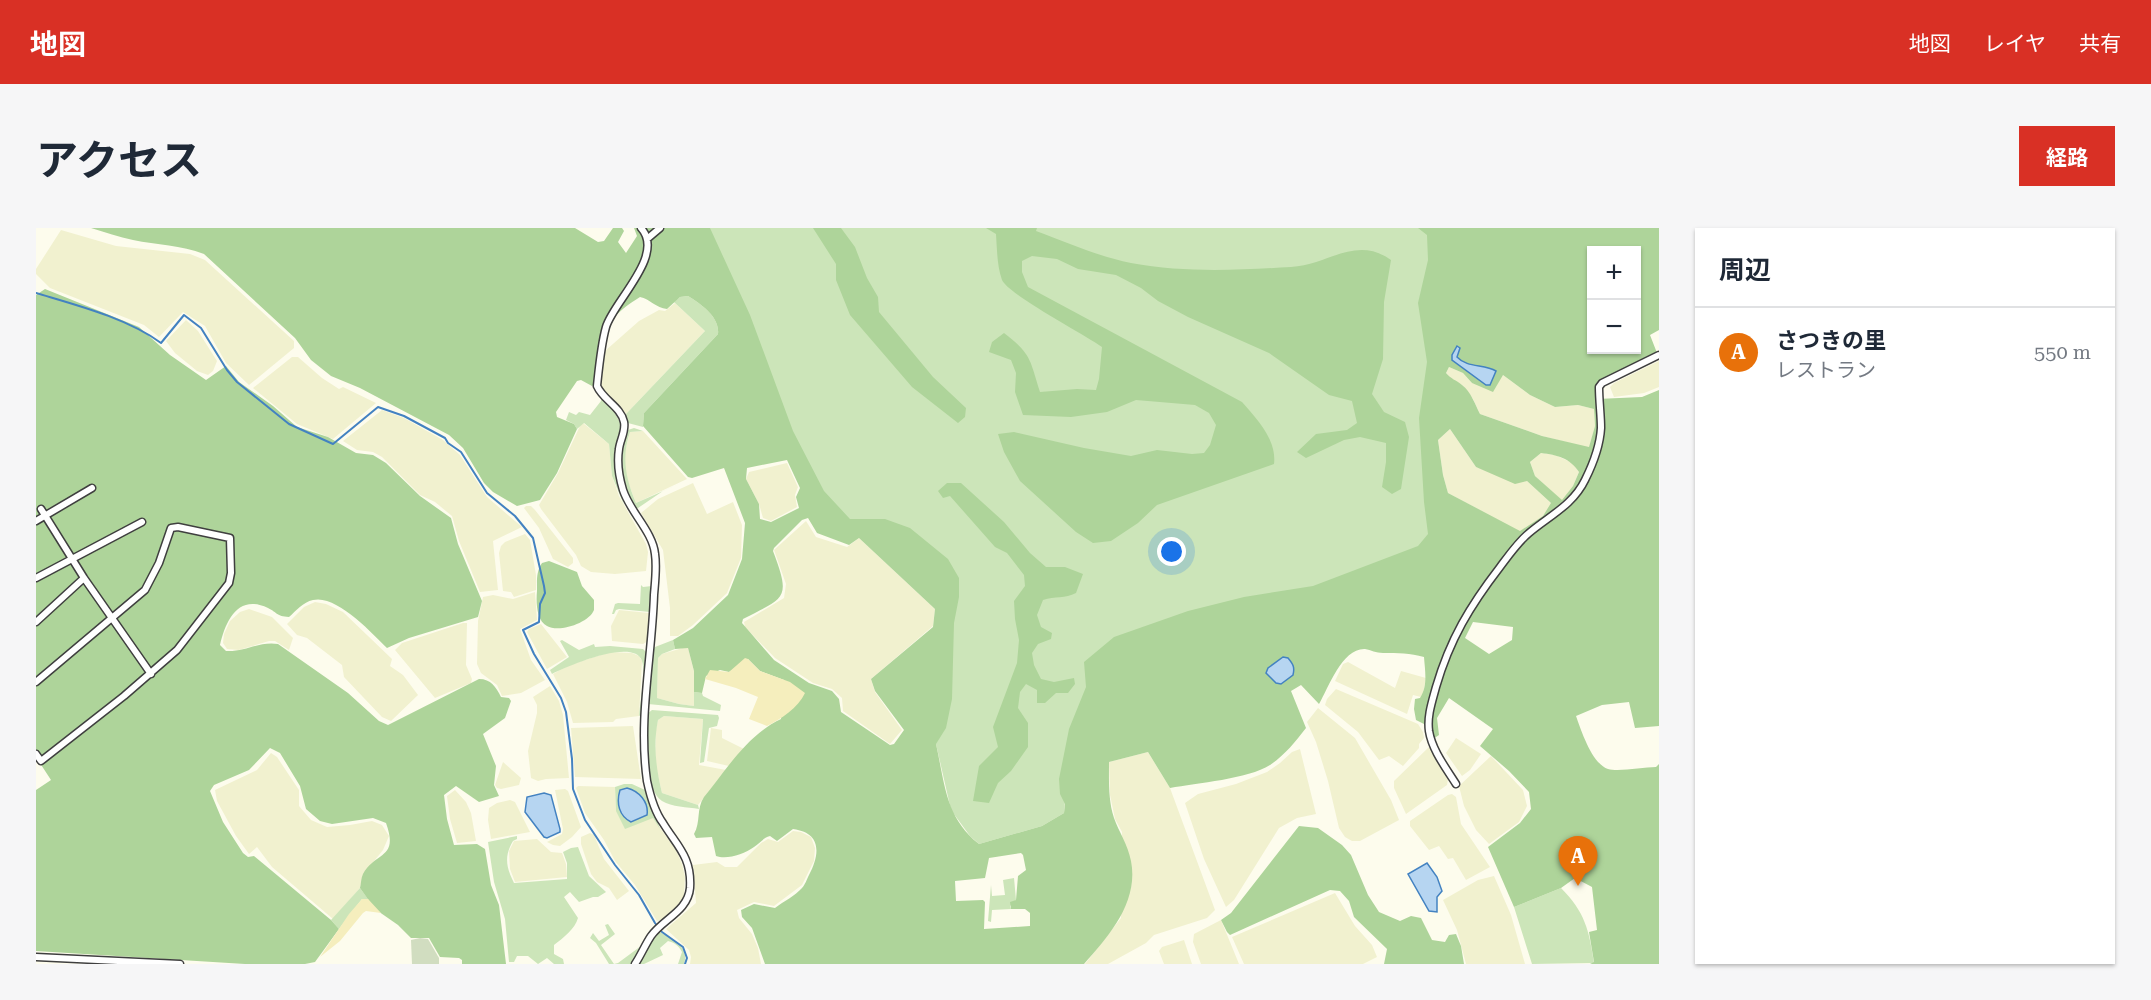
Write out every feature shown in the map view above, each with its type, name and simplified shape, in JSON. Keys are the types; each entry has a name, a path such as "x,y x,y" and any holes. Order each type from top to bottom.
{"street":[{"path":"635,964 651,936 685,902 690,888 687,859 663,824 652,800 643,742 654,615 655,553 652,541 632,510 622,489 619,458 624,422 620,413 597,386 606,325 638,275 646,251 647,238 641,228"},
{"path":"647,238 660,228"},
{"path":"1456,784 1434,747 1429,718 1443,662 1453,637 1482,591 1511,552 1528,533 1560,511 1584,482 1598,445 1601,429 1599,387 1602,383 1659,355"},
{"path":"36,521 92,488"},
{"path":"41,509 84,578 151,674"},
{"path":"36,578 142,522"},
{"path":"36,682 145,590 159,563 171,528 178,527 230,538 229,583 177,650 151,674 41,761 36,754"},
{"path":"36,622 84,578"},
{"path":"36,957 180,964"}],"green space":[{"path":"91,228 575,228 598,242 604,241 613,228 622,228 624,231 618,242 626,253 637,236 634,228 710,228 750,315 793,431 824,491 850,519 885,519 910,528 948,559 959,578 959,597 954,623 952,699 946,728 936,744 948,799 953,811 959,823 979,844 1042,826 1064,813 1065,804 1060,794 1059,779 1069,729 1086,687 1084,662 1114,637 1188,611 1244,597 1313,586 1418,546 1428,534 1419,418 1427,362 1418,303 1428,260 1427,235 1418,228 1659,228 1659,330 1650,335 1657,353 1600,380 1596,391 1597,399 1642,397 1659,390 1659,726 1635,728 1629,702 1602,705 1576,716 1592,754 1602,766 1618,770 1656,767 1659,764 1659,964 1590,964 1594,962 1589,932 1597,930 1592,887 1575,878 1561,888 1514,907 1488,847 1520,823 1531,809 1529,792 1480,746 1493,729 1449,698 1437,718 1439,735 1433,739 1424,724 1416,720 1414,709 1415,699 1420,698 1424,688 1424,657 1380,653 1365,649 1357,650 1343,661 1319,704 1301,685 1291,691 1306,728 1280,757 1260,770 1222,780 1170,788 1148,752 1109,762 1112,811 1131,861 1131,890 1112,930 1084,964 765,964 752,928 742,917 741,910 754,904 775,908 799,891 813,867 816,852 814,840 802,831 793,829 777,841 770,836 745,852 730,857 720,857 716,856 712,837 696,838 694,834 704,797 748,743 781,719 784,680 760,671 748,659 729,672 720,670 706,676 702,693 694,692 694,671 688,648 675,649 673,640 693,628 728,595 742,559 745,523 724,468 692,478 688,477 643,426 644,413 718,334 716,322 709,312 688,296 680,297 667,309 640,297 616,315 609,324 601,344 594,384 592,386 581,380 577,381 556,412 557,417 574,424 577,429 557,473 540,500 517,506 493,492 484,483 463,448 449,435 360,388 331,376 311,360 295,338 204,254 178,247 133,240","holes":["1449,367 1463,373 1472,383 1493,392 1503,375 1530,395 1555,407 1578,405 1594,409 1595,426 1589,447 1542,436 1480,414 1468,391 1446,373","1450,429 1476,467 1515,484 1527,481 1551,503 1543,516 1520,531 1448,493 1438,440","1541,453 1552,455 1572,463 1579,472 1573,486 1562,500 1535,476 1530,462","787,460 800,488 796,497 799,508 771,522 760,519 759,504 746,479 747,468","808,518 817,533 849,545 859,538 935,609 933,627 871,679 875,691 904,730 894,744 890,745 841,712 839,699 832,691 809,683 774,660 742,623 743,619 768,606 781,595 782,579 773,551 802,520","1473,622 1513,627 1512,640 1489,654 1465,638","1021,853 1023,855 1026,870 1018,876 1016,900 1010,902 1011,909 1025,909 1030,913 1030,926 984,929 985,902 983,900 956,901 955,881 985,878 989,858"]},
{"path":"646,228 1426,228 1443,263 1434,336 1436,536 1423,547 1071,734 1064,813 1042,826 979,844 970,836 951,810 936,744 945,599 870,521 839,536 753,347"},
{"path":"813,228 841,228 855,247 867,278 878,297 879,312 933,377 966,408 965,417 958,423 912,387 850,315 836,280 836,264"},
{"path":"986,228 1037,228 1036,231 1107,257 1131,263 1171,268 1231,270 1291,267 1317,262 1342,253 1366,250 1391,260 1384,302 1383,359 1372,394 1384,412 1405,422 1409,437 1401,489 1392,494 1382,487 1386,443 1360,437 1344,440 1306,458 1297,452 1316,434 1347,430 1357,423 1352,401 1329,395 1269,353 1188,317 1116,275 1078,269 1057,259 1032,256 1022,261 1022,272 1028,287 1242,402 1265,430 1274,455 1274,464 1157,505 1138,523 1111,541 1093,543 1076,532 1020,481 1004,452 998,434 1014,432 1131,456 1157,450 1192,454 1204,453 1210,445 1216,425 1209,413 1195,405 1136,400 1107,412 1071,417 1023,415 1015,392 1016,373 1011,360 989,352 992,342 1004,333 1020,347 1032,365 1040,392 1096,390 1102,347 1008,287 1002,280 999,269 996,234"},
{"path":"61,230 116,246 190,254 205,260 294,341 294,348 249,385 226,363 205,326 183,312 159,337 144,325 50,288 36,274 36,269"},
{"path":"45,289 139,327 170,355 206,380 226,366 239,382 273,406 297,427 328,437 356,453 373,455 386,463 420,496 451,518 458,544 482,601 478,617 409,638 387,648 353,616 332,603 322,600 309,601 289,617 279,615 268,608 249,604 241,607 230,619 220,645 226,651 271,643 278,644 348,693 379,721 388,725 479,679 493,684 501,697 509,698 511,701 505,718 483,734 496,766 494,785 499,796 479,802 456,786 444,795 454,845 477,844 485,849 491,885 499,905 506,964 462,964 459,958 440,957 429,938 411,938 398,925 375,909 360,888 361,879 368,867 388,849 390,843 386,823 373,818 332,824 320,821 306,809 300,786 280,753 270,748 249,770 214,785 210,791 223,822 243,853 248,857 254,856 339,929 315,962 245,964 36,951 36,790 51,780 36,757 36,295"},
{"path":"688,296 704,307 713,317 718,334 644,413 643,427 628,423 626,414 705,331 674,302 680,297"},
{"path":"675,303 705,331 626,414 601,387 605,351 639,321 659,310 665,311"},
{"path":"186,320 198,331 217,361 213,371 208,375 197,371 175,353 166,341"},
{"path":"292,357 298,357 339,389 343,387 376,403 333,439 297,424 253,388"},
{"path":"1659,361 1659,387 1644,393 1614,397 1610,387 1614,383"},
{"path":"1449,367 1463,373 1472,383 1503,375 1530,395 1555,407 1578,405 1594,409 1595,426 1589,448 1542,436 1480,414 1473,399 1463,386 1446,373"},
{"path":"601,399 613,410 622,426 616,459 617,480 624,505 612,476 609,444 584,423 577,429 574,424 566,420 569,412 576,415 579,412 590,415"},
{"path":"382,410 404,418 443,440 460,455 487,497 522,527 493,541 498,590 480,592 459,541 452,516 435,502 420,495 382,457 373,452 357,450 343,441"},
{"path":"583,423 609,444 612,476 619,496 646,544 648,552 646,571 615,574 591,572 581,566 576,555 539,505"},
{"path":"634,428 643,431 630,432 625,460 627,477 636,503 663,491 638,508 634,508 631,503 622,467 625,439 628,430"},
{"path":"1450,429 1476,467 1527,481 1552,504 1543,516 1520,532 1448,493 1438,440"},
{"path":"643,431 687,479 636,503 625,468 625,451 630,432"},
{"path":"1541,453 1555,455 1573,463 1579,472 1573,486 1562,501 1535,476 1530,462"},
{"path":"787,463 798,487 795,495 797,507 771,521 763,518 759,504 746,479 749,472"},
{"path":"693,483 707,514 733,502 742,525 741,558 727,593 693,625 678,636 670,636 670,608 663,550 641,513 658,499"},
{"path":"947,483 961,483 1004,522 1030,553 1046,567 1065,567 1083,574 1076,593 1043,600 1037,615 1041,627 1052,633 1051,639 1038,644 1032,653 1034,665 1041,679 1054,682 1074,678 1075,684 1068,693 1056,693 1045,703 1037,703 1037,690 1026,684 1020,692 1018,708 1028,723 1028,747 1011,771 998,783 989,803 973,801 979,766 998,747 993,727 1017,663 1019,640 1014,601 1025,586 1024,575 1007,553 995,547 950,496 943,498 938,491"},
{"path":"531,506 535,510 573,558 573,563 568,567 553,559 539,528 524,508"},
{"path":"806,521 816,537 847,547 859,538 935,609 933,626 871,679 875,692 902,730 890,744 843,711 842,698 832,689 813,683 775,658 745,627 744,622 784,598 786,584 774,550"},
{"path":"525,534 530,540 536,590 514,597 511,592 503,591 499,553 505,542"},
{"path":"549,561 577,572 582,586 594,600 594,610 591,615 580,623 552,628 543,623 539,615 537,576 542,563"},
{"path":"641,585 643,587 652,586 650,612 619,609 612,614 615,604 640,604"},
{"path":"535,592 537,620 520,629 531,660 545,680 521,693 502,696 497,685 481,673 477,664 478,621 483,597 493,595 513,599"},
{"path":"315,602 326,604 343,612 392,659 390,666 403,675 418,695 391,721 382,717 344,677 342,665 307,638 297,635 287,624 304,607"},
{"path":"249,609 272,617 293,638 289,650 275,641 239,650 227,649 223,643 230,621 240,612"},
{"path":"619,610 649,613 648,641 643,644 612,641 611,626"},
{"path":"467,623 466,665 472,679 471,683 435,698 395,650 402,643"},
{"path":"541,624 567,657 547,669 527,632"},
{"path":"673,640 675,649 658,658 657,698 694,706 694,692 702,693 703,696 721,705 720,711 648,704 653,650"},
{"path":"560,641 579,650 594,644 595,647 643,649 647,653 641,715 639,716 643,667 642,661 636,654 627,652 599,656 552,674 550,670 569,657"},
{"path":"686,647 694,671 694,706 657,698 658,658 662,654"},
{"path":"610,652 632,653 639,656 642,661 639,716 616,719 613,722 573,723 567,702 553,674 569,665"},
{"path":"1348,662 1395,688 1401,671 1426,678 1423,694 1421,697 1413,695 1407,714 1335,681 1343,664"},
{"path":"550,686 559,701 563,715 569,778 538,781 531,778 528,751 537,713 537,705 533,697"},
{"path":"1336,689 1418,724 1424,738 1419,748 1403,766 1389,756 1379,760 1358,732 1325,705"},
{"path":"1318,708 1355,738 1391,800 1399,820 1360,841 1352,841 1345,837 1339,828 1328,781 1307,722"},
{"path":"652,710 718,715 717,726 709,728 704,762 700,763 703,719 664,716 658,720 656,756 662,793 698,805 699,809 670,804 662,801 656,795 649,773 646,747 647,714"},
{"path":"664,716 703,719 699,765 726,770 698,805 662,793 655,762 656,729 658,720"},
{"path":"633,726 641,779 575,777 571,728"},
{"path":"711,728 722,730 722,738 744,749 729,766 707,761"},
{"path":"1456,738 1481,754 1470,770 1462,776 1446,753"},
{"path":"1429,747 1448,779 1447,785 1406,814 1394,788 1394,781"},
{"path":"1300,749 1316,814 1297,818 1279,828 1234,900 1226,907 1204,859 1185,803 1198,794 1236,784 1267,772 1292,752"},
{"path":"1148,752 1170,788 1215,910 1207,918 1154,935 1146,943 1108,964 1085,964 1121,918 1122,832 1115,819 1110,795 1109,762"},
{"path":"271,753 277,757 299,790 299,806 311,820 327,827 372,821 382,825 389,836 383,850 363,875 360,888 333,919 272,867 257,847 249,854 236,836 217,801 215,790 257,770"},
{"path":"1491,756 1523,790 1527,806 1519,822 1489,844 1476,830 1464,806 1459,786"},
{"path":"503,762 521,778 519,785 497,788 495,785"},
{"path":"632,784 645,790 660,829 653,818 625,829 616,811 615,787","holes":["620,790 647,815 631,822 619,804"]},
{"path":"578,786 615,787 616,811 653,818 676,850 685,877 684,896 665,919 657,921 635,885 615,861 604,840 585,813 576,788"},
{"path":"455,790 466,802 471,813 476,841 457,843 450,819 447,796"},
{"path":"555,790 568,791 581,827 560,846 553,845 547,842 562,834 563,829"},
{"path":"1452,794 1456,797 1461,824 1490,867 1466,880 1453,858 1448,859 1439,846 1429,850 1410,826 1410,821"},
{"path":"510,800 515,802 530,832 491,839 489,808 497,803"},
{"path":"1299,826 1318,828 1342,845 1351,855 1368,895 1379,912 1400,921 1411,916 1421,918 1432,940 1445,942 1449,935 1456,934 1464,964 1384,964 1387,949 1354,917 1349,901 1340,891 1330,890 1230,935 1221,920 1231,913"},
{"path":"793,831 811,837 815,848 814,861 802,885 774,906 754,902 737,910 739,918 752,934 761,964 690,964 689,950 666,929 696,903 693,865 717,862 725,867 737,867 761,843 768,839 778,842"},
{"path":"590,833 594,835 604,859 629,891 617,900 609,888 597,882 591,874 581,844 581,837"},
{"path":"517,836 510,846 507,857 509,872 514,883 567,879 567,863 563,852 578,847 589,876 606,892 598,897 579,902 570,892 564,897 578,918 571,930 554,945 554,954 563,959 564,964 554,964 547,958 538,964 528,956 517,956 514,962 509,962 505,919 494,882 488,842"},
{"path":"537,839 551,852 562,853 567,877 515,882 510,869 509,851 514,841"},
{"path":"1494,876 1511,915 1525,964 1466,964 1457,930 1443,900 1478,880"},
{"path":"1014,878 1016,900 1010,906 1011,909 992,910 991,922 988,921 991,885 992,896 1005,895 1003,880"},
{"path":"360,888 368,899 362,899 339,929 331,920"},
{"path":"1561,888 1576,905 1585,922 1594,963 1532,964 1514,907"},
{"path":"1335,893 1355,926 1372,945 1377,957 1363,964 1244,964 1232,937"},
{"path":"1221,920 1239,964 1201,964 1193,942 1194,934"},
{"path":"608,924 615,934 601,945 614,964 609,964 596,943 590,938 593,933 599,941 609,935 605,925"},
{"path":"660,932 682,948 684,964 678,964 681,950 668,941 660,948 663,955 639,964 652,940"},
{"path":"428,939 439,958 439,964 412,964 411,940"},
{"path":"1184,940 1192,964 1164,964 1159,951 1162,947"},
{"path":"641,946 631,964 614,964 618,963"}],"sand":[{"path":"745,658 760,671 790,682 805,693 794,708 767,726 749,719 758,697 705,679 710,670 729,672"},
{"path":"362,899 368,899 381,913 366,911 363,913 340,941 320,957 349,914"}],"water":[{"path":"1457,346 1460,348 1457,357 1461,360 1496,371 1490,385 1486,385 1452,360"},
{"path":"1283,657 1288,658 1294,670 1293,675 1281,684 1276,683 1266,673 1268,668"},
{"path":"627,788 642,798 647,810 647,815 631,822 621,813 618,800 620,790"},
{"path":"544,793 551,795 560,829 560,832 547,838 525,812 527,797"},
{"path":"1427,863 1437,877 1442,891 1437,897 1437,912 1429,911 1408,874"}],"waterway":[{"path":"36,293 117,319 161,343 184,315 201,328 237,382 289,424 333,444 378,407 404,416 445,438 461,452 487,493 515,516 533,538 545,593 540,604 539,622 523,630 534,654 561,698 566,712 573,789 585,820 615,865 639,895 655,923 662,932 683,947 687,958 685,964"}],"place":[{"name":"さつきの里","path":"1578,886"}]}
